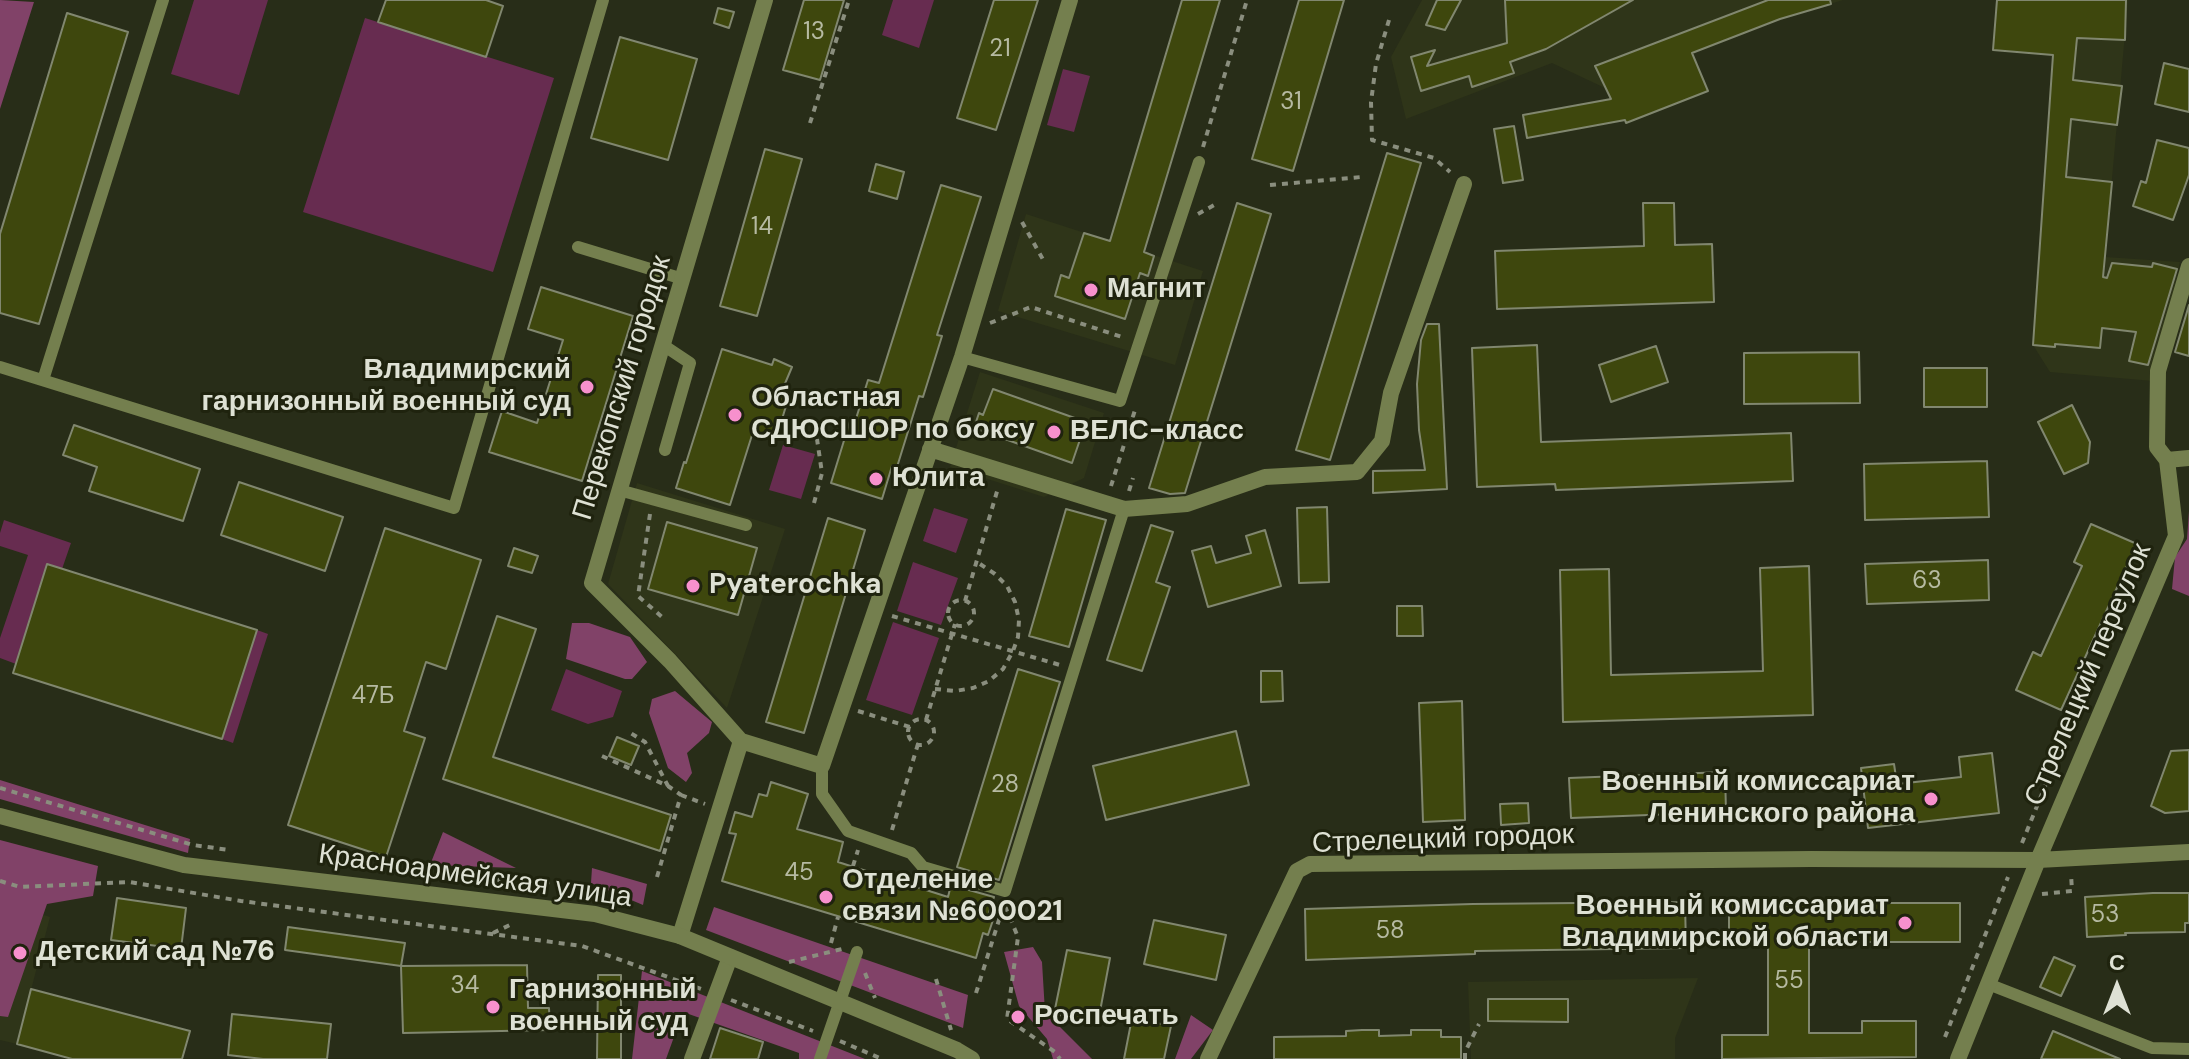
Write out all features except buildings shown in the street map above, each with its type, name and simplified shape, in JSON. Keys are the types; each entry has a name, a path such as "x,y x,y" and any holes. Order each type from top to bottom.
{"street":[{"name":"Перекопский городок","path":"741,741 670,661 592,583 765,0"},
{"path":"680,936 741,741 822,766 962,357 1070,0"},
{"path":"930,449 1124,509 1187,504 1265,477 1357,472 1382,441 1391,393 1464,184"},
{"name":"Стрелецкий переулок","path":"1958,1059 2038,860 2176,536 2167,460 2157,447 2158,371 2189,266"},
{"path":"2167,460 2189,458"},
{"name":"Красноармейская улица","path":"0,816 184,865 595,914 680,936 957,1050 972,1059"},
{"name":"Стрелецкий городок","path":"1208,1059 1297,871 1310,864 2038,860 2189,852"},
{"path":"692,1059 730,957"}],"lane":[{"path":"43,380 163,0"},
{"path":"0,367 454,508 603,0"},
{"path":"962,357 1120,401 1199,162"},
{"path":"578,247 683,279"},
{"path":"663,345 690,363 665,450"},
{"path":"619,490 746,525"},
{"path":"822,766 822,794 848,831 911,853 923,867 1005,891 1124,509"},
{"path":"820,1059 851,950"},
{"path":"1988,984 2152,1048 2189,1049"}],"path":[{"path":"810,123 849,0"},
{"path":"1199,162 1247,0"},
{"path":"1389,20 1376,64 1371,102 1372,140 1434,158 1464,184"},
{"path":"1270,185 1361,177"},
{"path":"1009,199 1045,263"},
{"path":"970,331 1031,307 1139,343"},
{"path":"1105,503 1136,405"},
{"path":"814,503 822,473 817,439"},
{"path":"652,499 638,596 662,617"},
{"path":"965,601 993,505"},
{"path":"935,689 964,690 989,681 1003,669 1018,637 1019,620 1007,586 977,562"},
{"path":"965,601 973,609 972,620 962,626 955,624 948,611 955,602 965,601"},
{"path":"875,611 1074,669"},
{"path":"926,720 955,624"},
{"path":"842,706 910,727"},
{"path":"926,720 933,727 933,736 927,744 918,744 910,737 910,727 916,721 926,720"},
{"path":"629,732 645,742 668,786"},
{"path":"887,845 918,744"},
{"path":"602,756 681,795 720,809"},
{"path":"1956,1006 2048,779"},
{"path":"0,788 193,845 242,852"},
{"path":"657,877 681,795"},
{"path":"459,878 567,883"},
{"path":"0,881 20,887 129,882 241,901 582,946 882,1059"},
{"path":"976,993 1004,904 1018,937 1007,1019 1055,1052 1060,1059"},
{"path":"831,943 838,917"},
{"path":"759,969 851,950 883,1019"},
{"path":"936,979 957,1050"},
{"path":"1465,1059 1465,1052 1479,1024"}],"shaded area":[{"path":"0,0 34,2 0,109"},
{"path":"194,0 268,0 239,95 171,74"},
{"path":"893,0 934,0 919,48 882,35"},
{"path":"1422,0 1843,0 1780,19 1605,88 1552,63 1406,119 1391,57"},
{"path":"2058,0 2128,0 2105,257 2180,262 2153,381 2050,372 2033,345"},
{"path":"365,18 554,78 493,272 303,212"},
{"path":"1063,69 1090,76 1074,132 1047,125"},
{"path":"1026,214 1203,271 1175,365 998,311"},
{"path":"980,372 1104,413 1084,478 1044,497 950,467"},
{"path":"783,445 815,454 801,499 769,490"},
{"path":"637,483 785,529 727,708 608,584"},
{"path":"934,508 968,519 956,553 923,541"},
{"path":"2189,511 2189,596 2172,589 2175,557 2187,539"},
{"path":"4,520 71,543 62,569 16,664 0,658 0,638 28,555 0,546"},
{"path":"913,562 958,578 941,625 897,611"},
{"path":"893,622 939,638 912,715 866,700"},
{"path":"572,623 589,623 630,637 647,662 632,679 625,679 566,659"},
{"path":"257,630 268,634 233,743 222,739"},
{"path":"566,669 622,691 613,717 588,724 551,710"},
{"path":"675,691 712,722 709,733 687,753 692,773 686,782 668,768 649,713 652,699"},
{"path":"0,780 190,839 188,853 0,799"},
{"path":"443,832 516,868 430,865"},
{"path":"0,840 98,866 93,896 47,904 8,1017 0,1016"},
{"path":"592,868 647,884 643,905 591,883"},
{"name":"Детский сад №76","path":"0,901 50,917 17,1044 0,1040"},
{"path":"714,907 968,995 963,1028 706,930"},
{"path":"1033,947 1042,962 1045,1012 1092,1059 1053,1059 1047,1039 1019,1006 1004,952"},
{"path":"642,971 865,1059 799,1059 799,1053 683,1012 666,1059 632,1059"},
{"path":"1698,978 1675,1038 1675,1059 1471,1059 1468,982"},
{"path":"1191,1015 1213,1030 1191,1059 1175,1059"}],"place":[{"name":"Магнит","path":"1091,290"},
{"name":"Владимирский гарнизонный военный суд","path":"587,387"},
{"name":"Областная СДЮСШОР по боксу","path":"735,415"},
{"name":"ВЕЛС-класс","path":"1054,432"},
{"name":"Юлита","path":"876,479"},
{"name":"Pyaterochka","path":"693,586"},
{"name":"Военный комиссариат Ленинского района","path":"1931,799"},
{"name":"Отделение связи №600021","path":"826,897"},
{"name":"Военный комиссариат Владимирской области","path":"1905,923"},
{"name":"Детский сад №76","path":"20,953"},
{"name":"Гарнизонный военный суд","path":"493,1007"},
{"name":"Роспечать","path":"1018,1017"}]}
